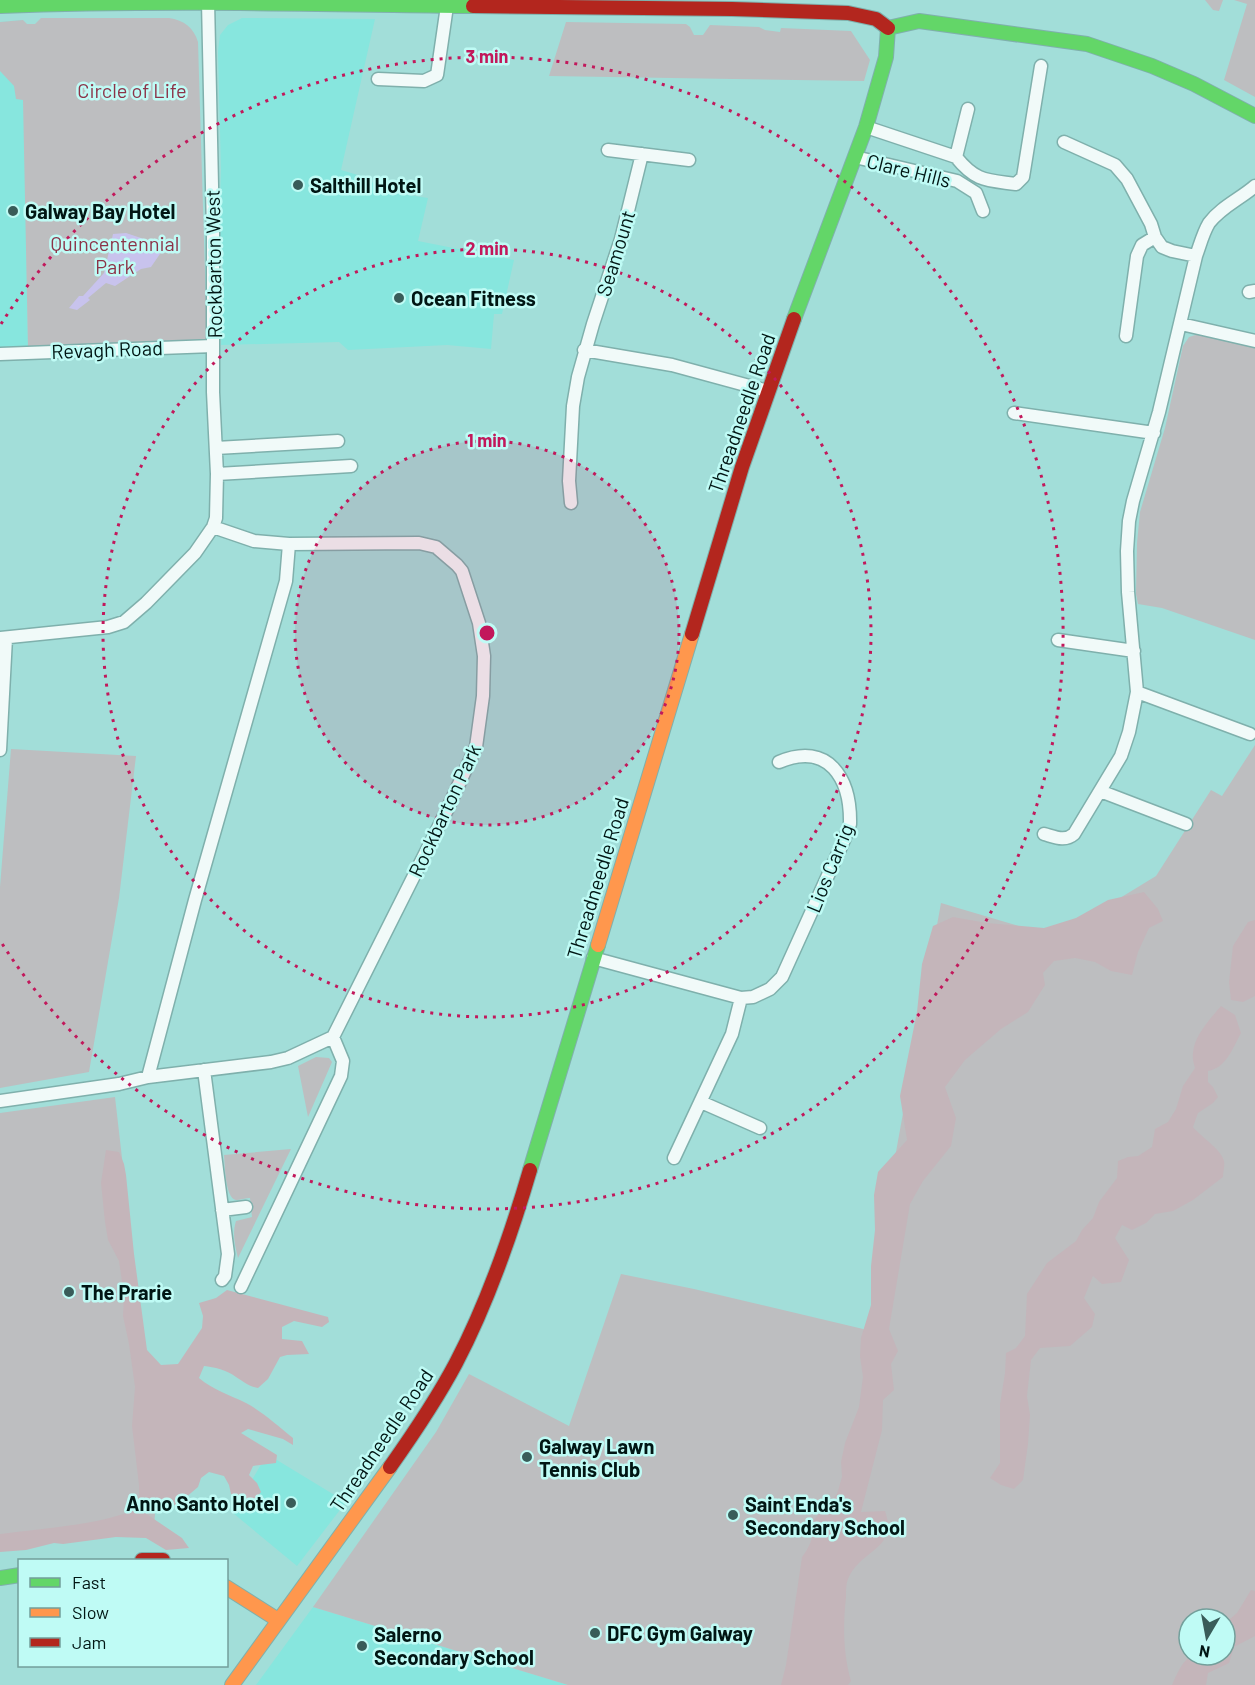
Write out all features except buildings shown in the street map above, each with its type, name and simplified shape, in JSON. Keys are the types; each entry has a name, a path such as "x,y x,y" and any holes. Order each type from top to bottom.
{"main road":[{"path":"0,6 208,1 828,11 867,16 876,19 888,28 919,21 1087,44 1113,50 1154,66 1255,116"},
{"name":"Threadneedle Road","path":"232,1685 430,1409 468,1338 496,1273 520,1201 739,476 768,391 866,127 886,57 888,28"},
{"path":"0,1578 18,1575"},
{"path":"228,1588 278,1620"}],"street":[{"name":"Rockbarton West","path":"208,1 213,392 217,474 216,518 213,527"},
{"path":"378,79 424,81 437,75 447,6"},
{"path":"866,127 956,158 968,171 979,178 1016,184 1023,177 1041,66"},
{"path":"956,158 968,109"},
{"path":"1064,142 1115,165 1122,172 1162,247 1196,256"},
{"path":"608,150 689,160"},
{"name":"Seamount","path":"571,502 569,481 573,406 584,350 621,239 642,154"},
{"name":"Clare Hills","path":"855,158 957,181 976,193 983,211"},
{"path":"1044,834 1063,839 1070,838 1078,829 1126,744 1137,692 1128,592 1128,530 1133,501 1154,433 1203,234 1221,211 1255,186"},
{"path":"1126,336 1137,256 1142,245 1155,237"},
{"path":"1181,324 1255,341"},
{"name":"Revagh Road","path":"0,354 213,346"},
{"path":"584,350 672,365 768,391"},
{"path":"1014,414 1154,433"},
{"path":"216,448 338,441"},
{"path":"217,474 351,466"},
{"path":"0,750 3,638 108,627 124,622 195,553 213,527"},
{"name":"Rockbarton Park","path":"213,527 254,541 289,544 419,543 436,547 450,556 462,572 479,623 484,656 483,696 476,747 447,810 333,1037"},
{"path":"148,1077 195,900 286,581 289,544"},
{"path":"1058,639 1134,651"},
{"path":"1137,692 1250,734"},
{"name":"Lios Carrig","path":"741,998 753,997 771,989 782,977 850,824 850,805 846,789 839,773 830,764 804,756 794,756 779,762"},
{"path":"1100,791 1186,824"},
{"path":"593,958 741,998 736,1023 675,1158"},
{"path":"0,1101 118,1084 148,1077 288,1058 333,1037 343,1061 340,1076 241,1287"},
{"path":"204,1070 228,1254 225,1276 222,1280"},
{"path":"701,1102 760,1128"},
{"path":"222,1210 246,1207"}],"shaded area":[{"name":"Salthill Hotel","path":"242,18 375,19 341,170 368,178 381,191 428,198 418,241 514,260 502,314 494,314 491,349 447,345 348,350 339,342 221,345 224,284 219,230 221,170 218,51 220,35 228,25"},
{"name":"Galway Bay Hotel","path":"23,20 28,348 0,349 0,22"},
{"path":"126,233 144,239 162,251 151,267 141,269 115,286 106,283 77,310 69,308 104,273 113,234"},
{"path":"1144,892 1158,909 1163,921 1149,928 1138,952 1132,975 1111,971 1095,962 1075,958 1054,961 1043,973 1045,985 1028,1012 1001,1029 965,1060 945,1087 956,1118 951,1146 923,1181 910,1204 889,1329 898,1351 891,1364 894,1390 883,1400 882,1430 861,1512 885,1511 888,1524 887,1534 883,1542 854,1569 847,1583 844,1639 851,1681 848,1685 781,1685 802,1557 811,1540 813,1521 837,1494 842,1477 841,1462 845,1443 859,1407 863,1377 860,1356 861,1338 871,1305 871,1266 875,1230 874,1195 878,1172 907,1140 900,1096 917,1012 922,964 933,926 953,917 987,923 1044,928 1076,918 1108,900"},
{"path":"1255,920 1255,996 1243,1002 1231,1000 1229,982 1233,946 1248,922"},
{"path":"1221,1006 1235,1015 1241,1033 1224,1062 1208,1071 1208,1082 1218,1097 1198,1113 1193,1127 1222,1157 1223,1177 1193,1200 1173,1211 1155,1214 1146,1223 1132,1230 1122,1225 1115,1238 1129,1260 1121,1282 1102,1284 1093,1276 1084,1298 1095,1314 1092,1327 1070,1346 1040,1348 1031,1360 1027,1396 1030,1415 1023,1480 1014,1489 1001,1485 990,1478 1000,1463 1000,1404 1006,1353 1016,1348 1025,1336 1027,1294 1047,1263 1076,1241 1093,1218 1099,1202 1117,1178 1118,1161 1138,1156 1152,1147 1155,1129 1168,1122 1176,1109 1183,1086 1195,1068 1193,1055 1196,1040"},
{"path":"106,1150 119,1152 124,1164 147,1350 161,1365 178,1364 202,1328 203,1316 199,1303 216,1298 227,1290 328,1317 329,1322 322,1327 294,1321 282,1327 282,1339 302,1341 309,1354 280,1357 268,1379 258,1388 225,1371 204,1366 199,1378 246,1403 270,1419 293,1438 293,1445 283,1439 248,1429 241,1433 277,1455 276,1463 253,1466 249,1475 257,1483 261,1492 254,1501 243,1502 231,1494 224,1476 209,1472 201,1478 198,1487 178,1504 169,1507 151,1507 145,1513 182,1538 189,1548 166,1550 146,1538 116,1537 63,1544 54,1543 26,1550 0,1552 0,1534 67,1526 118,1516 132,1511 139,1496 132,1426 135,1387 123,1316 124,1295 119,1261 108,1240 101,1183"},
{"path":"267,1454 346,1502 297,1566 233,1513"},
{"path":"1251,1590 1255,1591 1255,1636 1237,1645 1237,1613"},
{"name":"Salerno Secondary School","path":"313,1607 568,1685 256,1685"},
{"path":"1181,1667 1221,1667 1208,1673 1206,1685 1172,1685"}],"green space":[{"path":"1205,0 1223,0 1219,11 1213,10"},
{"path":"1234,0 1255,0 1255,97 1224,80 1247,4"},
{"name":"Quincentennial Park","path":"41,18 169,18 188,26 194,33 198,42 207,340 28,348 23,100 16,99 14,86 0,71 0,22 23,20 27,24 35,24"},
{"path":"566,22 686,24 694,35 703,35 710,25 759,27 780,32 781,28 851,31 870,60 864,81 549,76"},
{"path":"1199,334 1255,347 1255,640 1162,608 1138,604 1136,594 1140,512 1165,428 1183,346 1189,337"},
{"path":"1255,745 1255,1685 568,1685 313,1607 436,1432 469,1374 569,1426 621,1274 880,1333 894,1163 941,903 1056,937 1156,876 1211,790 1222,796"},
{"path":"11,749 136,756 119,898 89,1072 0,1088 0,887"},
{"path":"316,1057 329,1058 332,1062 308,1117 298,1066"},
{"name":"The Prarie","path":"115,1097 158,1471 154,1528 0,1550 0,1113"},
{"path":"291,1149 238,1258 234,1230 236,1221 252,1217 250,1198 236,1200 232,1198 226,1180 224,1155"}],"traffic: fast":[{"path":"0,6 177,3 473,6"},
{"path":"888,28 919,21 1087,44 1152,66 1194,84 1255,116"},
{"path":"794,319 866,127 886,57 888,28"},
{"path":"530,1170 598,945"},
{"path":"0,1578 18,1575"}],"traffic: slow":[{"path":"598,945 692,634"},
{"path":"232,1685 390,1467"},
{"path":"228,1588 278,1620"}],"traffic: jam":[{"path":"473,6 732,9 848,13 876,19 888,28"},
{"path":"692,634 742,467 794,319"},
{"path":"390,1467 433,1403 468,1340 498,1268 530,1170"}],"place":[{"name":"Salthill Hotel","path":"298,185"},
{"name":"Galway Bay Hotel","path":"13,211"},
{"name":"Ocean Fitness","path":"399,298"},
{"name":"The Prarie","path":"69,1292"},
{"name":"Galway Lawn Tennis Club","path":"527,1457"},
{"name":"Anno Santo Hotel","path":"291,1503"},
{"name":"Saint Enda's Secondary School","path":"733,1515"},
{"name":"DFC Gym Galway","path":"595,1633"},
{"name":"Salerno Secondary School","path":"362,1646"}],"park label":[{"name":"Circle of Life","path":"132,90"}]}
